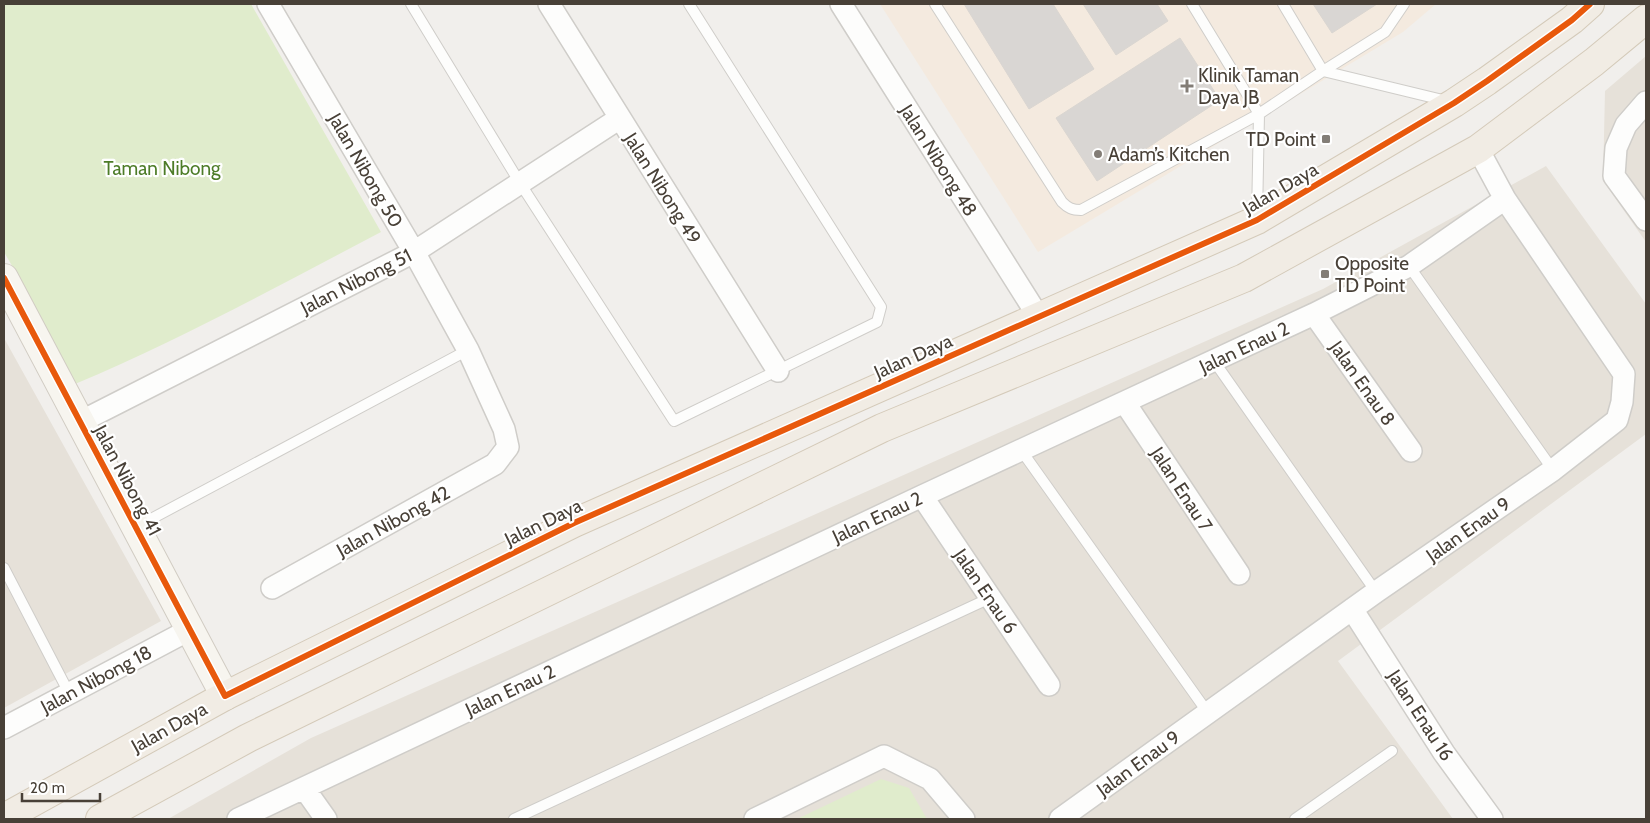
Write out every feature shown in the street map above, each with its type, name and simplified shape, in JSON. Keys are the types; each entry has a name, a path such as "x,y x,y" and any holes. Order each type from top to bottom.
{"main road":[{"name":"Jalan Daya","path":"4,818 225,696 574,523 1257,220 1487,82 1564,26 1590,4"},
{"path":"100,819 248,738 882,428 1244,278 1478,149 1594,62 1646,19"},
{"name":"Jalan Nibong 41","path":"4,278 225,696"}],"street":[{"name":"Jalan Nibong 50","path":"268,4 414,252 468,350 504,429 508,447"},
{"name":"Jalan Nibong 49","path":"549,4 778,371"},
{"name":"Jalan Nibong 48","path":"841,4 1038,316"},
{"path":"1646,102 1626,125 1616,148 1614,176 1646,220"},
{"name":"Jalan Nibong 51","path":"80,422 414,252 620,118"},
{"name":"Jalan Enau 9","path":"1060,819 1376,592 1553,470 1617,420 1622,402 1624,374 1505,199 1478,149"},
{"name":"Jalan Enau 2","path":"238,819 922,496 1314,314 1409,266 1505,199"},
{"name":"Jalan Enau 8","path":"1314,314 1411,451"},
{"name":"Jalan Enau 7","path":"1125,403 1239,574"},
{"name":"Jalan Nibong 42","path":"272,588 495,464 508,447"},
{"name":"Jalan Enau 6","path":"922,496 1050,685"},
{"name":"Jalan Enau 16","path":"1352,609 1444,752 1492,819"},
{"name":"Jalan Nibong 18","path":"4,728 189,630"},
{"path":"755,819 884,756 930,779 964,819"},
{"path":"304,788 326,819"}],"lane":[{"path":"411,4 520,183 674,421 877,322 881,307 689,4"},
{"path":"935,4 1062,202 1074,210 1088,208 1259,114 1385,32 1404,4"},
{"path":"1192,4 1259,114 1257,220"},
{"path":"1283,4 1324,71 1454,103"},
{"path":"1409,266 1553,470"},
{"path":"135,527 468,350"},
{"path":"1214,361 1376,592"},
{"path":"1021,450 1208,713"},
{"path":"4,568 69,693"},
{"path":"514,819 990,598"},
{"path":"1295,819 1392,750"}],"shaded area":[{"path":"880,4 1436,4 1403,32 1038,252"},
{"path":"1646,56 1646,242 1603,181 1605,91"},
{"path":"1546,166 1646,304 1646,434 1338,661 1453,819 168,819 311,738 1323,289"},
{"path":"4,338 161,621 4,708"}],"green space":[{"name":"Taman Nibong","path":"4,4 251,4 381,232 191,331 75,384 4,252"},
{"path":"881,779 909,788 927,819 797,819"}],"building":[{"path":"964,4 1053,4 1094,69 1029,109"},
{"path":"1083,4 1157,4 1168,21 1116,55"},
{"path":"1313,4 1377,4 1332,33"},
{"path":"1180,38 1220,100 1097,181 1056,118"}],"cycle path":[{"path":"4,278 225,696 574,523 1257,220 1454,103 1572,20 1590,4"}],"place":[{"name":"Klinik Taman Daya JB","path":"1187,86"},
{"name":"TD Point","path":"1326,139"},
{"name":"Adam’s Kitchen","path":"1098,154"},
{"name":"Opposite TD Point","path":"1325,274"}]}
